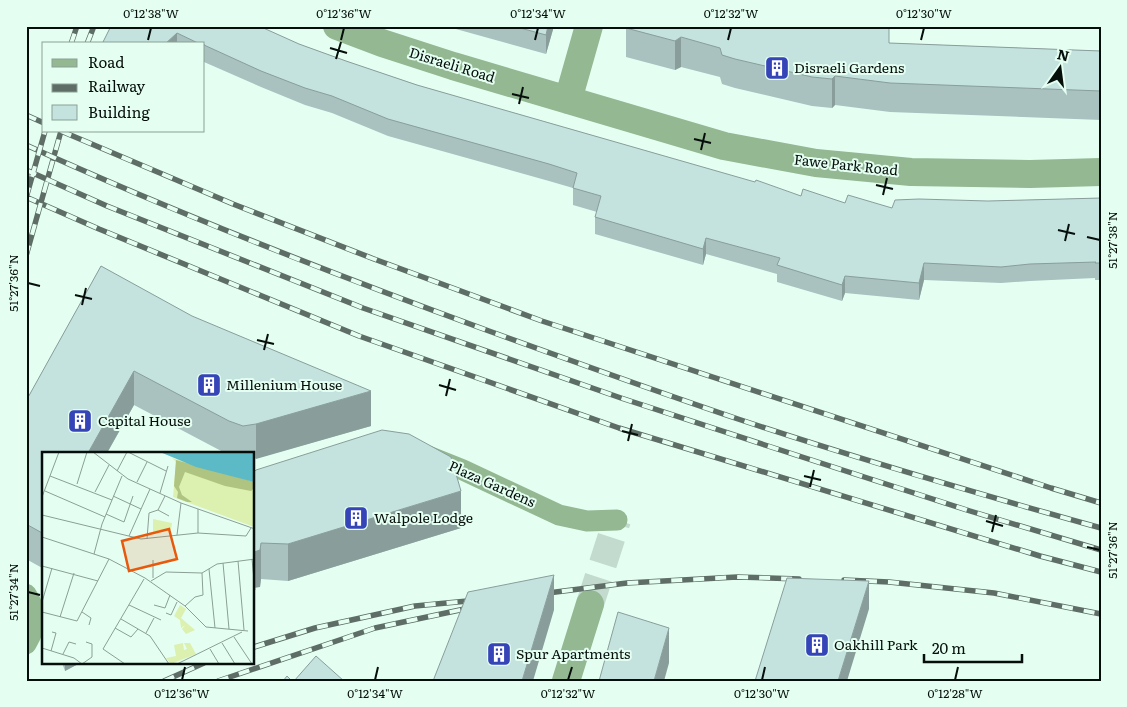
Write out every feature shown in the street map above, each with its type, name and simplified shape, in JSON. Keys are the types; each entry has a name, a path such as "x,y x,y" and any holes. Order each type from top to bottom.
{"street":[{"name":"Disraeli Road","path":"337,26 453,66 568,100"},
{"path":"568,100 589,26"},
{"name":"Fawe Park Road","path":"568,100 724,146 816,163 911,172 1030,174 1101,172"},
{"name":"Plaza Gardens","path":"410,449 463,470 559,515 587,521 617,520"},
{"path":"26,644 35,621 34,597"},
{"path":"566,681 590,604"}],"building":[{"path":"111,26 259,26 299,44 417,85 755,182 756,180 801,196 803,189 845,203 848,195 892,208 895,200 988,201 1101,198 1101,263 1030,264 1001,267 924,263 919,283 845,276 842,285 777,265 780,258 706,238 703,249 595,217 601,196 573,188 577,173 388,119 332,96 261,71 205,45 205,42 196,42 177,33 167,42 103,42"},
{"path":"513,26 548,26 546,35"},
{"path":"627,26 889,26 889,43 1101,51 1101,91 890,83 835,76 832,79 812,77 735,59 722,55 720,48 681,37 675,41 626,28"},
{"path":"101,266 192,316 371,391 243,426 229,421 134,371 89,452 42,452 42,533 26,524 26,401"},
{"path":"382,430 409,434 451,457 461,491 288,544 261,543 260,550 255,552 256,470"},
{"path":"554,575 522,681 433,681 468,592"},
{"name":"Oakhill Park","path":"787,578 869,581 838,681 755,681"},
{"path":"618,612 669,628 654,681 599,681"},
{"path":"316,656 344,681 294,681"},
{"path":"287,676 292,681 283,681"}],"tunnel":[{"path":"590,604 617,520"}],"railway":[{"path":"72,42 77,26"},
{"path":"88,42 94,26"},
{"path":"26,115 42,122"},
{"path":"26,198 45,132"},
{"path":"26,256 61,132"},
{"path":"63,132 233,204 374,259 542,321 1101,503"},
{"path":"26,145 198,219 314,265 614,376 828,448 1101,528"},
{"path":"26,170 107,206 363,308 621,398 970,511 1101,550"},
{"path":"26,197 359,336 619,428 1040,556 1101,572"},
{"path":"540,594 627,583 737,577 799,579"},
{"path":"844,580 889,582 994,593 1101,614"},
{"path":"255,647 315,628 415,606 478,600"},
{"path":"218,681 375,628 474,607"},
{"path":"164,681 202,664"}],"place":[{"name":"Disraeli Gardens","path":"777,68"},
{"name":"Millenium House","path":"209,385"},
{"name":"Capital House","path":"80,421"},
{"name":"Walpole Lodge","path":"356,518"},
{"name":"Oakhill Park","path":"817,645"},
{"name":"Spur Apartments","path":"499,654"}]}
